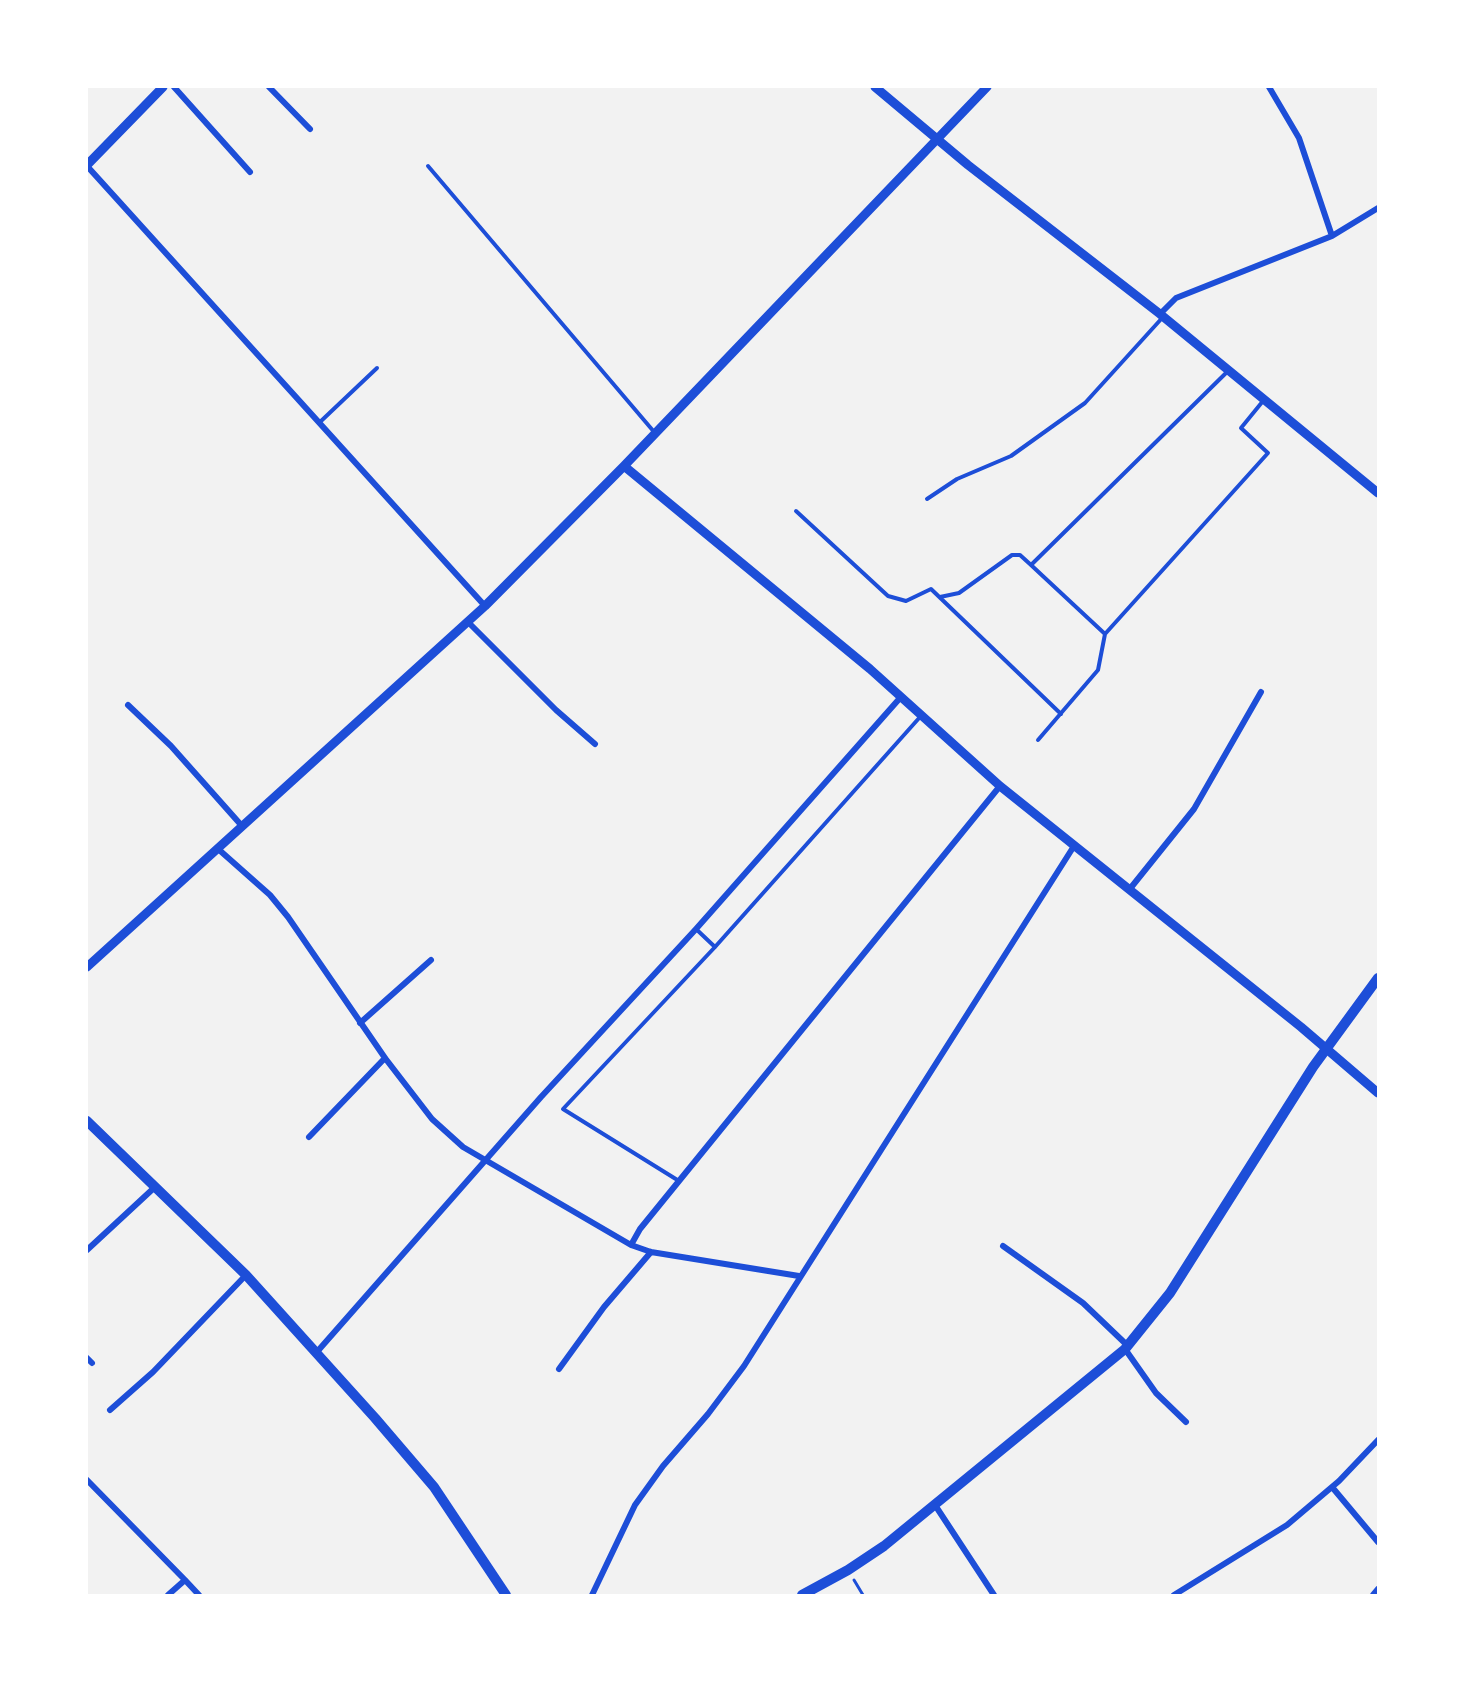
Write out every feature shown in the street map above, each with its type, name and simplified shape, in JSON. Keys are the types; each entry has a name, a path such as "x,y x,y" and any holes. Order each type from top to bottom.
{"main road":[{"path":"802,1595 848,1570 935,1505 1127,1348 1170,1293 1325,1049 1378,978"},
{"path":"87,1121 246,1275 316,1353 434,1487 506,1595"}],"street":[{"path":"163,87 87,166 485,606"},
{"path":"174,87 250,172"},
{"path":"269,87 310,129"},
{"path":"875,87 968,165 1162,316 1227,372 1378,493"},
{"path":"87,967 485,606 624,466 987,87"},
{"path":"1269,87 1299,138 1332,236"},
{"path":"1162,316 1176,298 1332,236 1378,208"},
{"path":"624,466 870,669 1000,786 1378,1093"},
{"path":"468,622 556,710 595,744"},
{"path":"1129,890 1194,809 1261,692"},
{"path":"316,1353 487,1162 541,1097 696,929 900,698"},
{"path":"128,705 171,746 242,826"},
{"path":"631,1245 640,1230 1000,786"},
{"path":"592,1595 635,1505 663,1466 708,1414 744,1366 1074,846"},
{"path":"217,848 270,895 339,987 360,1023 385,1058 432,1119 463,1147 631,1245 651,1252 799,1276"},
{"path":"360,1023 431,960"},
{"path":"309,1137 385,1058"},
{"path":"87,1250 155,1187"},
{"path":"1003,1246 1083,1303 1127,1348 1156,1393 1186,1422"},
{"path":"559,1369 604,1307 651,1252"},
{"path":"110,1410 153,1372 246,1275"},
{"path":"87,1358 92,1363"},
{"path":"1174,1595 1287,1525 1332,1487 1378,1440"},
{"path":"87,1480 199,1595"},
{"path":"1332,1487 1378,1542"},
{"path":"935,1505 994,1595"},
{"path":"168,1595 185,1580"},
{"path":"1373,1595 1378,1589"}],"lane":[{"path":"428,166 655,433"},
{"path":"927,499 957,479 1011,456 1085,403 1162,316"},
{"path":"320,422 377,368"},
{"path":"1031,565 1227,372"},
{"path":"1038,741 1098,670 1105,634 1268,453 1241,428 1263,401"},
{"path":"796,512 888,596 906,601 930,589 1061,714"},
{"path":"940,597 959,593 1012,555 1020,555 1105,634"},
{"path":"680,1182 563,1109 715,946 921,716"},
{"path":"696,929 715,946"}],"path":[{"path":"848,1570 862,1595"}]}
